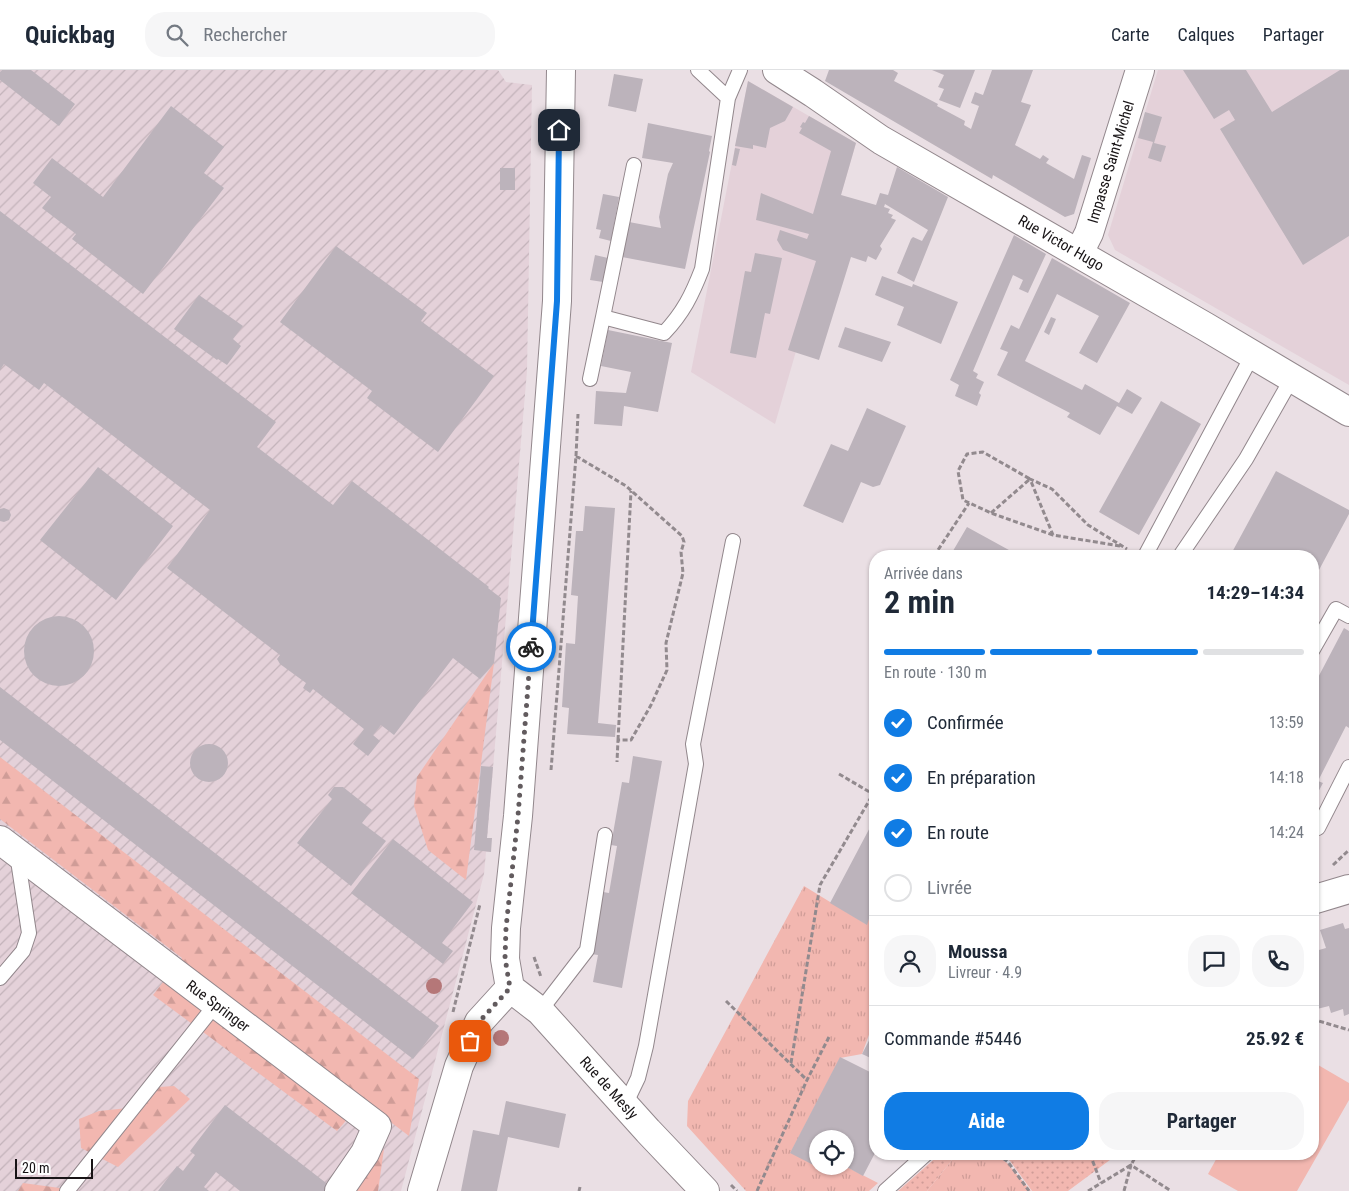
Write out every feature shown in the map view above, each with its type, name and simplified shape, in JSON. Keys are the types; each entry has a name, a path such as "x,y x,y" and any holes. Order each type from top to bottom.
{"street":[{"path":"422,1191 458,1066 479,1022 510,988 505,958 506,928 518,816 557,301 561,70"},
{"name":"Impasse Saint-Michel","path":"1078,253 1089,233 1140,70"},
{"name":"Rue Victor Hugo","path":"779,71 881,140 1253,354 1349,412"},
{"name":"Rue Springer","path":"8,847 377,1126 365,1153 339,1191"},
{"path":"1319,898 1349,890"},
{"name":"Rue de Mesly","path":"510,988 540,1011 705,1191"}],"lane":[{"path":"698,70 728,98"},
{"path":"603,317 664,333 678,318 690,298 702,269 728,98 740,70"},
{"path":"590,380 634,165"},
{"path":"1148,550 1253,354"},
{"path":"1184,550 1246,459 1292,378"},
{"path":"625,1105 638,1078 646,1046 696,764 694,744 733,541"},
{"path":"1319,639 1336,609 1349,616"},
{"path":"1319,826 1349,767"},
{"path":"540,1011 586,950 605,835"},
{"path":"0,978 23,951 29,933 8,847"},
{"path":"67,1191 216,1004"},
{"path":"885,1191 919,1160"}],"path":[{"path":"983,452 1030,479 1052,489 1088,525 1120,546 1053,535 990,513 969,502 963,500 958,470 966,454 983,452"},
{"path":"550,779 576,456 631,490 682,536 684,542 681,552 683,573 666,644 667,670 651,705 631,740 618,740"},
{"path":"990,513 1030,479"},
{"path":"1030,479 1053,535"},
{"path":"617,762 631,490"},
{"path":"938,550 969,502"},
{"path":"839,774 869,791"},
{"path":"791,1063 820,885 869,802"},
{"path":"1330,868 1349,850"},
{"path":"451,1017 475,924"},
{"path":"726,1001 807,1080"},
{"path":"1319,1021 1349,1030"},
{"path":"757,1191 828,1037"},
{"path":"1005,1160 1029,1191"},
{"path":"1092,1160 1101,1183"},
{"path":"1124,1191 1134,1160"},
{"path":"1088,1191 1131,1165"},
{"path":"1131,1165 1171,1191"}],"shaded area":[{"path":"0,70 498,70 506,82 532,85 527,371 487,838 491,852 486,852 484,874 401,1191 0,1191"},
{"path":"1158,70 1349,70 1349,385 1115,250 1108,235"},
{"path":"748,81 856,143 775,424 691,372"}],"green space":[{"path":"494,663 466,880 428,850 414,806 417,777"},
{"path":"0,757 419,1079 409,1136 363,1101 337,1131 153,995 182,958 0,819"},
{"path":"804,886 866,924 869,919 869,1035 862,1054 840,1058 791,1152 809,1161 809,1175 854,1175 854,1171 878,1183 869,1191 746,1191 687,1126 688,1101"},
{"path":"1319,1066 1349,1083 1349,1100 1319,1152"},
{"path":"174,1086 190,1099 118,1167 81,1148 79,1119 99,1111 128,1108 159,1087"},
{"path":"384,1149 378,1191 351,1191"},
{"path":"933,1160 952,1160 927,1191 898,1191"},
{"path":"952,1160 1003,1160 1031,1191 927,1191"},
{"path":"1009,1160 1110,1160 1068,1191 1032,1191"},
{"path":"1216,1160 1315,1160 1297,1191 1238,1191 1208,1174"},
{"path":"23,1183 67,1189 68,1191 18,1191"}],"building":[{"path":"2,70 31,70 75,104 59,126 0,80 0,72"},
{"path":"829,70 893,70 898,73 894,81 938,104 937,106 965,121 964,125 971,129 979,106 971,103 975,92 983,95 992,70 1033,70 1021,102 1031,105 1015,145 1040,159 1043,155 1049,159 1046,163 1074,179 1082,155 1091,158 1074,214 1065,217 993,175 992,179 825,81"},
{"path":"932,70 975,70 960,108 939,100 944,89 938,87 944,75"},
{"path":"1183,70 1246,70 1272,112 1340,70 1349,70 1349,236 1303,265 1220,129 1235,120 1229,110 1214,119"},
{"path":"614,74 643,79 636,112 608,106"},
{"path":"748,81 793,107 785,121 770,128 766,148 753,145 753,149 735,146"},
{"path":"171,106 224,147 204,173 224,188 143,294 72,239 76,234 42,208 51,197 33,183 52,158 103,197"},
{"path":"1145,112 1162,117 1154,143 1166,146 1161,162 1148,158 1153,142 1138,138"},
{"path":"809,116 856,143 841,195 876,205 880,193 888,195 897,167 948,197 914,282 897,273 911,239 913,237 922,241 928,230 885,204 884,207 890,209 888,213 893,215 891,218 896,220 880,246 882,249 876,260 868,256 866,262 851,257 819,360 788,350 816,261 783,250 777,240 780,230 807,239 809,234 756,220 761,193 813,214 831,151 799,133 802,128 800,127"},
{"path":"648,123 712,136 685,269 622,257 629,222 661,228 659,217 668,174 673,163 642,158"},
{"path":"735,148 740,149 736,166 732,165"},
{"path":"500,168 515,168 515,190 500,190"},
{"path":"603,194 619,197 611,241 599,238 601,230 596,229"},
{"path":"0,211 276,422 257,447 333,505 352,481 501,598 494,663 480,679 453,658 394,735 381,725 373,735 380,741 368,756 353,744 364,729 313,689 310,693 303,688 306,683 280,664 277,659 280,655 167,568 210,510 44,383 39,390 4,364 0,370"},
{"path":"1014,235 1046,254 1028,293 1019,289 1023,280 1013,275 973,371 978,374 976,378 984,382 979,393 981,395 977,406 955,396 959,385 950,380"},
{"path":"336,246 427,313 421,321 494,376 438,452 367,398 372,391 280,322"},
{"path":"755,253 782,258 770,314 765,313 756,358 730,353 745,271 751,272"},
{"path":"595,255 608,258 603,282 590,280"},
{"path":"1052,258 1130,303 1097,363 1079,353 1099,316 1057,294 1025,361 1082,390 1085,384 1119,403 1127,389 1142,398 1132,414 1117,406 1100,435 1067,417 1070,413 997,375 1008,352 1000,349 1011,325 1019,329"},
{"path":"882,276 912,287 913,284 958,302 941,344 897,325 904,307 875,295"},
{"path":"199,295 243,326 233,339 241,346 227,365 174,329"},
{"path":"1051,317 1056,319 1049,335 1044,332"},
{"path":"845,327 891,342 882,362 838,347"},
{"path":"608,330 672,343 658,412 624,406 622,426 594,424 596,391 626,393 631,372 601,366"},
{"path":"1161,401 1201,424 1139,535 1099,512"},
{"path":"867,408 906,426 880,485 873,487 861,482 843,523 803,506 831,444 848,451"},
{"path":"98,467 173,526 116,600 40,540"},
{"path":"1276,471 1349,510 1349,514 1319,570 1319,550 1233,550"},
{"path":"585,506 615,508 598,723 616,725 615,737 567,734 569,708 562,707 566,643 575,644 578,596 571,595 576,531 583,531"},
{"path":"0,509 9,510 11,515 9,520 4,522 0,521"},
{"path":"967,527 1009,550 954,550"},
{"path":"52,616 66,616 79,622 88,631 94,644 92,664 84,676 66,686 52,686 39,680 30,671 24,658 24,644 30,631 39,622"},
{"path":"1344,628 1349,631 1349,728 1346,726 1319,779 1319,676"},
{"path":"0,687 439,1026 413,1059 0,740"},
{"path":"209,744 223,749 228,763 223,777 209,782 195,777 190,763 195,749"},
{"path":"633,756 662,761 622,988 593,982 598,955 591,954 603,892 609,893 617,846 611,845 622,782 629,783"},
{"path":"481,766 493,767 487,838 492,838 491,852 474,850"},
{"path":"1319,781 1323,783 1319,790"},
{"path":"334,787 343,787 372,810 362,823 386,841 351,886 297,843 332,799 328,795"},
{"path":"869,829 869,919 867,925 830,903"},
{"path":"393,839 473,902 442,943 453,951 443,964 351,893"},
{"path":"1343,923 1345,929 1349,928 1349,1014 1344,1016 1343,1009 1331,1013 1329,1006 1319,1008 1319,950 1326,948 1320,930"},
{"path":"869,1041 869,1057 862,1054"},
{"path":"840,1057 869,1072 869,1160 871,1160 863,1176 854,1171 854,1130 809,1130 809,1163 790,1153"},
{"path":"506,1101 566,1114 559,1148 508,1137 497,1191 461,1191 473,1130 499,1135"},
{"path":"225,1105 330,1186 327,1191 240,1191 216,1172 204,1187 209,1191 158,1191 177,1166 183,1171 195,1155 190,1151"}],"way so far":[{"path":"470,1041 479,1022 510,988 505,958 506,928 518,816 531,647"}],"route":[{"path":"531,647 557,301 559,130"}]}
